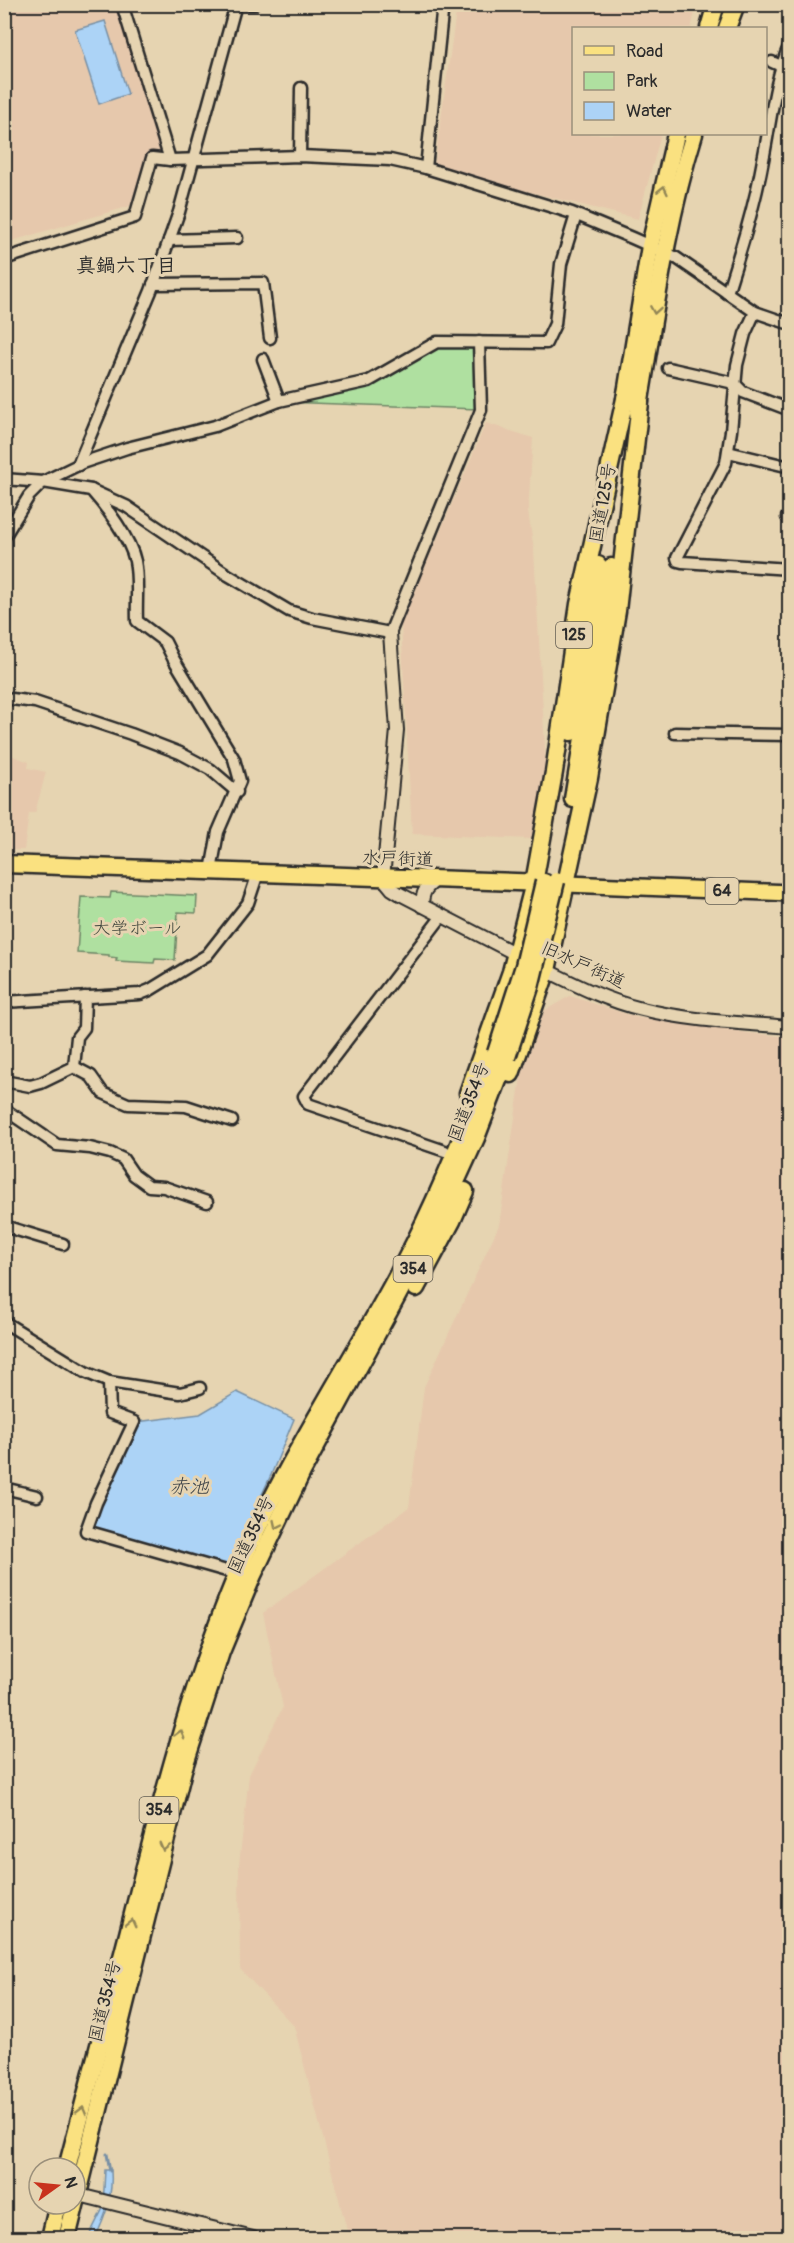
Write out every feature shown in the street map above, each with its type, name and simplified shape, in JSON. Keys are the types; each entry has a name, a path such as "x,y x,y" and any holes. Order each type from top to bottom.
{"highway":[{"path":"709,27 716,4"},
{"path":"727,27 736,4"},
{"name":"国道125号","path":"569,784 627,390 657,249 676,135"},
{"name":"国道125号","path":"550,882 640,402 657,249 694,135"},
{"name":"125","path":"550,882 554,772 579,604 627,390"},
{"name":"125","path":"550,882 589,778 617,611 640,402"},
{"name":"水戸街道","path":"4,864 550,882"},
{"path":"295,1469 322,1385 382,1282 417,1213 445,1150 494,1023 515,954 550,882"},
{"path":"295,1469 350,1400 410,1299 452,1221 493,1124 547,970 550,882"},
{"name":"国道354号","path":"70,2156 167,1778 206,1653 237,1574 440,1218 476,1138 501,1055 530,987 550,882"},
{"name":"国道354号","path":"86,2156 183,1770 221,1652 295,1469"},
{"path":"50,2238 55,2216"},
{"name":"国道354号","path":"67,2238 72,2216"}],"main road":[{"name":"水戸街道","path":"550,882 789,893"}],"street":[{"path":"122,4 170,160"},
{"path":"78,465 169,240 235,5 254,4"},
{"path":"426,168 443,4"},
{"path":"727,293 745,237 763,162 780,66 789,44"},
{"path":"300,156 301,88"},
{"path":"4,259 135,217 152,158 193,161 300,156 390,160 426,168 576,215 675,257 754,312 789,324"},
{"path":"4,537 29,495 43,482 78,465 127,448 215,426 279,401 369,381 437,342 546,344 555,324 561,264 576,215"},
{"path":"169,240 237,238"},
{"path":"153,284 263,283 270,338"},
{"path":"754,312 745,334 734,383 728,452 718,481 681,548 678,561 789,569"},
{"path":"383,878 397,730 390,633 481,410 479,342"},
{"path":"263,359 279,401"},
{"path":"668,368 734,383 743,392 789,410"},
{"path":"728,452 789,467"},
{"path":"4,479 43,482 91,490 126,506 228,575 289,611 312,618 390,633"},
{"path":"91,490 118,524 135,559 138,593 137,621 165,642 234,759 240,781 218,832 211,871"},
{"path":"4,698 35,702 180,753 210,769 237,792"},
{"path":"675,733 789,735"},
{"path":"4,1002 140,994 201,960 248,903 258,873"},
{"name":"旧水戸街道","path":"383,878 392,889 515,954 594,992 643,1010 687,1017 789,1027"},
{"path":"422,906 422,894 438,879"},
{"path":"442,916 304,1096 308,1104 445,1150"},
{"path":"74,1067 76,1036 84,1028 85,997"},
{"path":"4,1081 30,1086 74,1067"},
{"path":"74,1067 91,1076 103,1093 128,1104 186,1106 232,1121"},
{"path":"4,1109 57,1145 90,1148 110,1153 123,1159 134,1175 149,1186 164,1187 207,1202"},
{"path":"4,1226 63,1244"},
{"path":"4,1322 85,1372 109,1382 180,1393 200,1388"},
{"path":"109,1382 110,1413 134,1422 96,1503 86,1531 237,1574"},
{"path":"4,1488 37,1496"},
{"path":"87,2198 253,2238"}],"shaded area":[{"path":"5,5 119,5 166,149 147,156 130,206 5,243"},
{"path":"457,5 697,5 691,27 572,27 572,135 661,135 638,219 434,168"},
{"path":"486,423 533,438 528,512 534,550 546,767 532,839 412,834 401,624"},
{"path":"5,753 29,762 28,768 46,772 35,813 29,813 24,850 5,850"},
{"path":"570,996 636,1017 789,1037 789,2238 349,2238 294,2026 240,1969 239,1865 249,1775 283,1707 263,1613 409,1507 424,1387 499,1225 521,1077 544,1011"}],"green space":[{"path":"439,345 477,345 478,409 282,402 370,385"},
{"name":"大学ボール","path":"111,892 197,896 196,913 178,912 175,960 155,959 154,963 116,961 117,958 109,957 109,955 77,953 81,897 110,898"}],"water":[{"path":"105,21 128,94 99,104 75,30"},
{"name":"赤池","path":"237,1392 294,1419 228,1568 89,1530 136,1422 200,1414"},
{"path":"105,2170 111,2170 108,2205 95,2238 88,2238 103,2208"}],"waterway":[{"path":"107,2154 110,2171"}],"district":[{"name":"真鍋六丁目","path":"126,265"}]}
